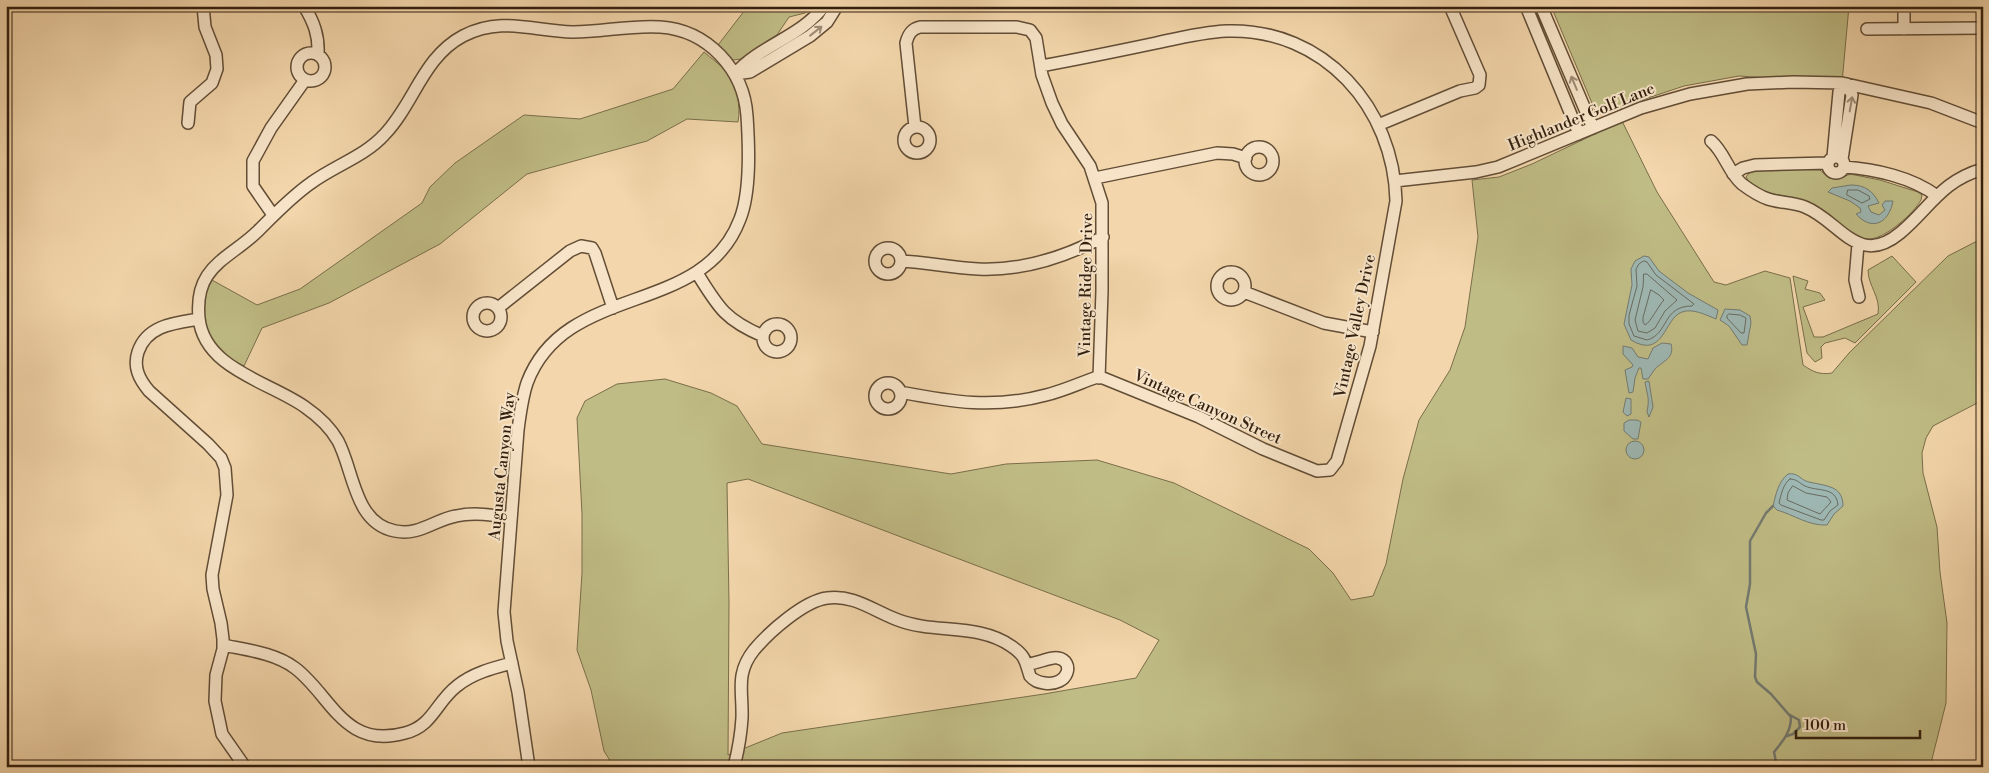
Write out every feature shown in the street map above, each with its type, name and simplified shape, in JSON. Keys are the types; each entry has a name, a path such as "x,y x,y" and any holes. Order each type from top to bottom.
{"street":[{"path":"188,123 190,102 212,83 217,69 216,55 205,27 203,6"},
{"path":"304,6 316,30 319,42 318,54"},
{"path":"735,74 746,62 811,20 824,6"},
{"path":"735,74 750,72 810,36 827,22 837,6"},
{"path":"1378,124 1479,85 1480,76 1450,6"},
{"path":"1526,6 1579,134"},
{"path":"1541,6 1593,128"},
{"path":"1904,6 1904,29"},
{"name":"Augusta Canyon Way","path":"199,319 202,288 212,268 223,257 256,234 273,215 310,183 380,139 404,110 427,69 437,56 457,39 479,30 508,25 574,32 646,27 666,28 687,33 705,43 724,59 735,74 743,94 747,115 748,185 744,207 737,227 727,244 713,260 680,282 589,317 570,327 546,351 530,378 522,401 504,612 507,641 529,767"},
{"name":"Vintage Ridge Drive","path":"915,127 906,50 908,35 915,28 1017,28 1030,30 1036,38 1048,91 1062,124 1083,154 1095,178 1102,203 1103,237 1099,378"},
{"path":"1866,29 1983,28"},
{"name":"Vintage Valley Drive","path":"1041,66 1213,32 1242,31 1266,35 1304,48 1329,64 1359,92 1378,124 1390,156 1395,181 1396,201 1373,332 1362,377 1337,461 1327,471"},
{"path":"305,54 318,54 326,65 324,74 318,80 305,80 298,74 298,61 305,54"},
{"path":"273,215 253,186 253,161 271,128 305,80"},
{"name":"Highlander Golf Lane","path":"1395,181 1490,169 1579,134 1626,113 1657,103 1724,88 1786,82 1847,84 1931,103 1983,123"},
{"path":"1837,162 1841,130 1852,95 1847,84"},
{"path":"1711,141 1721,152 1733,174 1748,188 1769,200 1790,203 1812,210 1852,241 1858,244 1873,246 1890,240 1900,233 1955,181 1983,169"},
{"path":"1095,178 1217,153 1233,154 1246,158"},
{"path":"1733,174 1743,168 1755,165 1837,162 1894,176 1920,186 1937,196"},
{"path":"901,260 980,269 1008,267 1051,259 1086,246 1103,237"},
{"path":"1858,244 1855,280 1859,297"},
{"path":"498,308 570,251 581,246 592,248 595,253 613,308"},
{"path":"697,272 725,314 742,327 762,336"},
{"path":"1244,292 1324,322 1373,332"},
{"path":"245,767 222,734 215,702 215,688 223,645 212,575 228,495 225,468 221,458 208,444 143,384 136,369 136,362 139,347 146,336 158,328 199,319 210,346 228,364 303,405 327,426 338,441 365,511 377,523 395,531 415,532 460,515 482,514 511,518"},
{"path":"900,392 955,402 988,404 1016,402 1044,396 1099,378"},
{"name":"Vintage Canyon Street","path":"1099,378 1199,417 1263,449 1317,471 1327,471"},
{"path":"734,767 741,725 740,679 748,659 755,648 795,612 816,600 844,597 896,620 922,627 968,631 996,638 1020,653 1028,664"},
{"path":"223,645 254,651 288,663 301,674 338,716 349,725 375,735 402,734 423,726 457,685 481,672 512,663"}],"shaded area":[{"path":"748,6 816,6 805,13 789,17 777,35 741,59 733,60 718,45"},
{"path":"1551,6 1849,6 1842,83 1739,76 1684,86 1597,115"},
{"path":"704,52 725,70 733,82 739,109 738,122 687,119 647,141 527,174 440,244 329,303 262,328 244,366 223,355 206,335 202,319 203,297 212,280 257,305 300,289 422,203 430,187 455,163 524,115 580,119 673,89"},
{"path":"1622,121 1657,192 1714,282 1726,285 1765,271 1790,278 1803,365 1820,373 1832,373 1849,353 1948,256 1983,238 1983,400 1933,426 1926,438 1922,453 1923,473 1937,527 1940,572 1947,623 1946,703 1930,767 1374,767 1365,763 1343,767 614,767 604,751 591,690 577,650 582,573 582,514 577,418 585,401 617,384 665,379 711,393 737,406 762,444 951,474 1006,464 1097,460 1174,483 1309,549 1333,573 1351,600 1373,596 1386,564 1403,479 1419,420 1450,370 1465,327 1478,237 1472,180 1499,177 1532,164","holes":["748,479 1120,620 1159,640 1136,678 1044,694 782,733 728,755 729,604 727,483"]},
{"path":"1820,170 1829,178 1834,179 1850,174 1880,180 1918,192 1922,195 1921,200 1906,218 1891,230 1876,238 1862,239 1849,233 1819,208 1809,203 1760,190 1752,185 1746,177 1751,171"},
{"path":"1892,256 1916,282 1855,343 1845,338 1825,343 1821,347 1822,358 1815,362 1807,353 1793,276 1808,281 1805,289 1820,293 1825,300 1803,307 1814,337 1823,337 1878,314 1878,302 1868,270"}],"water":[{"path":"1851,185 1864,188 1874,195 1879,203 1868,206 1871,212 1879,215 1885,210 1882,205 1885,201 1893,201 1891,209 1884,220 1874,224 1862,220 1856,214 1861,212 1860,208 1850,201 1828,192 1832,188"},
{"path":"1644,256 1649,257 1659,271 1688,293 1718,310 1716,319 1695,311 1686,311 1676,316 1657,342 1650,345 1642,345 1631,340 1624,324 1632,285 1631,269 1635,261"},
{"path":"1725,309 1740,310 1750,316 1751,323 1747,345 1742,345 1729,326 1720,320"},
{"path":"1662,343 1671,344 1670,356 1655,369 1648,379 1643,379 1641,368 1639,368 1633,392 1629,393 1625,370 1633,365 1623,354 1623,346 1632,348 1638,357 1648,359 1653,348"},
{"path":"1649,381 1653,407 1649,417 1645,382"},
{"path":"1626,398 1631,399 1631,414 1627,416 1623,412"},
{"path":"1629,420 1641,422 1638,439 1633,439 1624,431 1624,423"},
{"path":"1635,441 1641,444 1644,450 1641,456 1635,459 1629,456 1626,450 1629,444"},
{"path":"1788,474 1794,474 1806,481 1827,486 1840,494 1843,506 1834,514 1827,525 1808,522 1777,510 1773,506 1780,484"}],"waterway":[{"path":"1773,506 1766,513 1750,541 1750,584 1746,607 1756,654 1755,677 1757,682 1771,694 1791,717 1788,732 1774,752 1777,767"},
{"path":"1787,736 1793,734 1800,727 1799,720 1790,715"}]}
